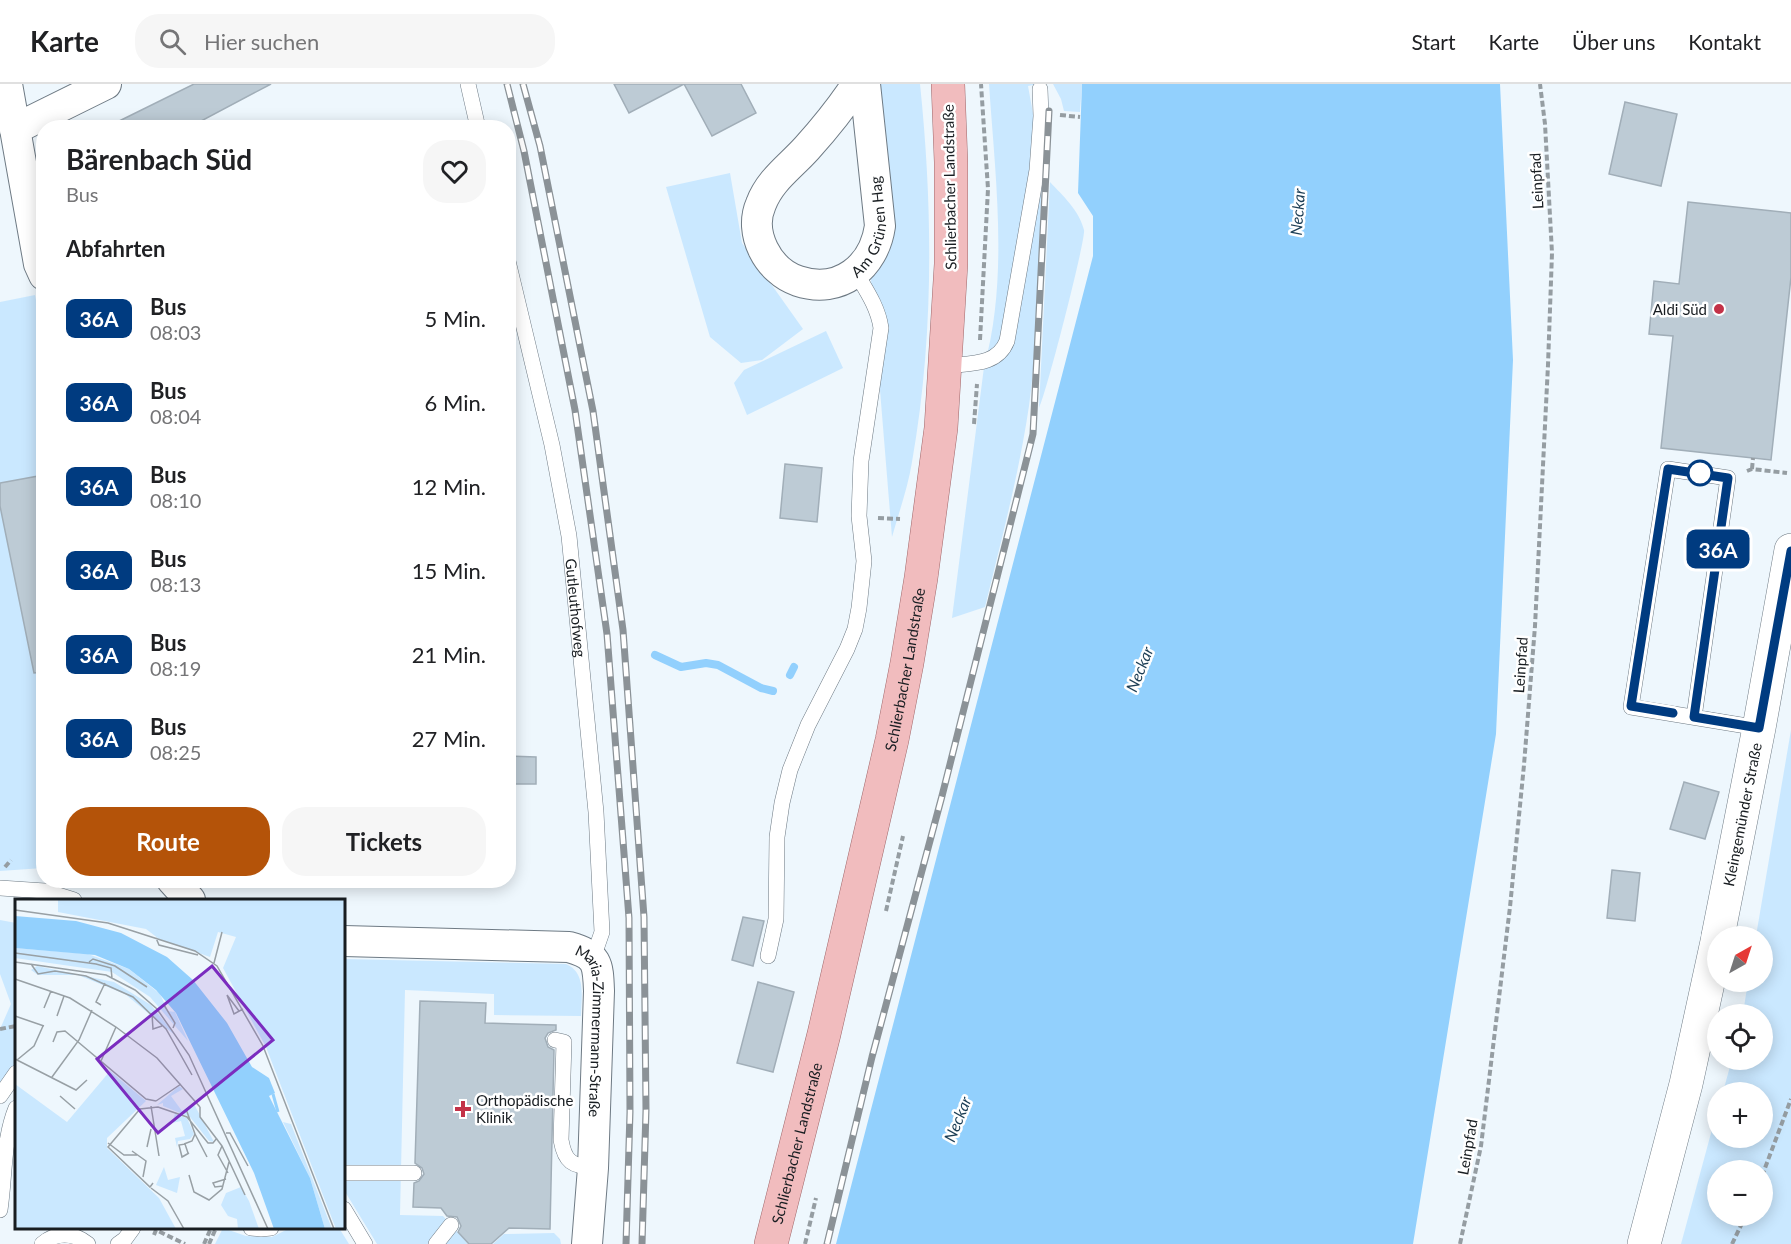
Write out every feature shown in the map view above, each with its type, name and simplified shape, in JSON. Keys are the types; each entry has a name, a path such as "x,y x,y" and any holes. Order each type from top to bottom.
{"main road":[{"name":"Schlierbacher Landstraße","path":"771,1244 824,1034 892,740 909,653 941,428 946,366 951,264 948,84"},
{"name":"Kleingemünder Straße","path":"1720,926 1791,550"},
{"name":"Kleingemünder Straße","path":"1644,1244 1686,1083 1707,987"}],"street":[{"path":"7,84 36,247"},
{"path":"15,129 106,84"},
{"name":"Am Grünen Hag","path":"857,84 807,148 770,185 759,206 755,224 762,248 779,271 798,281 821,284 856,273 865,265 878,239 880,226 866,84"},
{"name":"Maria-Zimmermann-Straße","path":"345,941 569,947 593,958 598,969 599,991 593,1168 587,1244"}],"lane":[{"path":"468,84 476,120"},
{"path":"946,366 988,360 1002,352 1007,341 1037,170 1041,116 1040,89"},
{"path":"768,956 776,919 777,837 790,770 808,726 855,629 864,561 859,516 861,461 881,328 874,303 856,273"},
{"name":"Gutleuthofweg","path":"516,294 552,445 569,536 597,822 602,932 593,958"},
{"path":"1694,717 1728,478 1668,469 1631,706 1694,717 1759,728"},
{"path":"0,888 45,891 71,899"},
{"path":"555,1040 564,1042 561,1140 563,1151 575,1166 593,1168"},
{"path":"0,1096 15,1074"},
{"path":"0,1210 9,1130 15,1111"},
{"path":"345,1173 414,1173"},
{"path":"345,1212 365,1244"},
{"path":"436,1244 452,1225"},
{"path":"118,1244 125,1239 132,1229"},
{"path":"42,1244 53,1237 66,1235 78,1237 88,1244"}],"path":[{"name":"Leinpfad","path":"1460,1244 1481,1146 1510,907 1535,626 1552,253 1545,124 1540,84"},
{"path":"1062,115 1080,117"},
{"path":"1752,468 1753,459"},
{"path":"1768,471 1787,473"},
{"path":"859,516 929,520"},
{"path":"0,1029 15,1026"},
{"path":"1768,1160 1791,1099"},
{"path":"1732,1244 1741,1226"},
{"path":"204,1244 210,1229"},
{"path":"209,1244 216,1229"},
{"path":"153,1237 156,1230 185,1244"}],"shaded area":[{"path":"855,84 920,84 924,131 929,226 928,321 919,415 910,471 892,537"},
{"path":"989,84 1039,84 1028,86 1034,119 1028,182 1042,183 1035,351 1020,457 985,607 952,618 984,367 992,333 996,298 997,190"},
{"path":"1053,84 1082,84 1080,112 1064,111"},
{"path":"730,173 742,243 803,329 762,360 741,363 710,337 666,187"},
{"path":"1050,182 1074,210 1084,230 1065,318 1039,408"},
{"path":"35,295 36,300 36,868 0,871 0,302"},
{"path":"826,331 843,368 747,415 734,383 744,370"},
{"path":"1791,730 1791,1244 1681,1244 1707,1148 1773,1148 1773,1082 1726,1082 1729,1070 1773,1070 1773,1004 1745,1004 1746,992 1773,992 1773,926 1758,926"},
{"path":"0,920 15,923 15,1065 0,1089 0,1029 11,1004 0,974"},
{"path":"345,959 566,964 573,968 580,980 581,1016 494,1015 494,994 405,990 400,1215 443,1216 468,1244 377,1244 345,1192"},
{"path":"222,1229 246,1236 272,1237 288,1229 340,1229 349,1244 215,1244"},
{"path":"554,1233 560,1239 561,1244 493,1244 504,1234"}],"water":[{"name":"Neckar","path":"1082,84 1500,84 1513,360 1496,734 1413,1244 836,1244 1093,256 1093,216 1078,193"}],"building":[{"path":"194,84 271,84 203,120 121,120"},
{"path":"614,84 684,84 629,113"},
{"path":"684,84 741,84 756,113 712,136"},
{"path":"1625,102 1677,114 1661,186 1609,174"},
{"name":"Aldi Süd","path":"1688,202 1791,213 1791,277 1771,460 1661,448 1673,336 1649,334 1654,281 1679,284"},
{"path":"785,464 822,468 817,522 780,518"},
{"path":"36,476 36,673 34,673 0,506 0,483"},
{"path":"516,756 536,757 536,784 516,784"},
{"path":"1684,782 1719,792 1705,839 1670,829"},
{"path":"1612,870 1640,873 1635,921 1607,918"},
{"path":"743,917 764,921 753,966 732,960"},
{"path":"758,982 794,992 773,1072 737,1063"},
{"path":"420,1001 486,1003 485,1023 556,1025 556,1030 548,1033 545,1038 548,1047 554,1050 550,1229 509,1228 491,1244 469,1244 458,1232 461,1226 457,1217 447,1216 441,1208 413,1207 414,1183 419,1181 424,1174 422,1168 415,1163"}],"waterway":[{"path":"655,655 681,667 706,663 718,665 761,688 773,691"},
{"path":"790,675 794,667"}],"railway":[{"path":"507,84 524,151 575,410 607,634 629,918 630,1112 626,1244"},
{"path":"523,84 540,146 593,411 623,630 644,917 646,1110 642,1244"},
{"path":"827,1244 872,1057 942,796 1033,434 1049,111"}],"bus line":[{"name":"36A","path":"1673,713 1631,706 1668,469 1728,478 1694,717 1759,728 1791,551"}],"place":[{"name":"Aldi Süd","path":"1719,309"},
{"name":"Orthopädische Klinik","path":"463,1109"}]}
